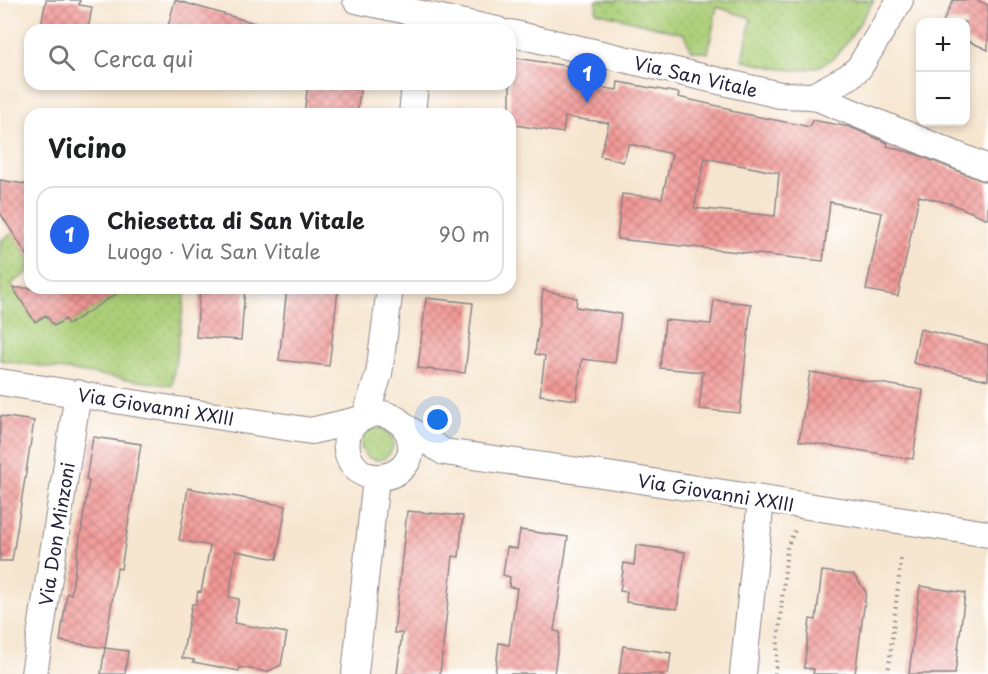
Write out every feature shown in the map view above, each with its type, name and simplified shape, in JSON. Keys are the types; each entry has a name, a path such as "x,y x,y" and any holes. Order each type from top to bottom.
{"street":[{"path":"357,0 470,24"},
{"path":"813,96 848,77 859,68 900,0"},
{"name":"Via San Vitale","path":"516,34 780,95 813,96 988,168"},
{"path":"413,108 415,90"},
{"path":"362,418 379,374 389,294"},
{"path":"379,374 412,447 405,464 388,476 376,478 356,469 348,456 347,439 351,429 362,418 373,413 384,413 400,422"},
{"name":"Via Giovanni XXIII","path":"0,382 311,431 362,418"},
{"name":"Via Don Minzoni","path":"34,674 78,393"},
{"name":"Via Giovanni XXIII","path":"400,422 444,452"},
{"name":"Via Giovanni XXIII","path":"311,431 348,456"},
{"name":"Via Giovanni XXIII","path":"405,464 444,452 988,534"},
{"path":"355,674 376,478"},
{"path":"743,674 761,500"}],"path":[{"path":"775,674 787,547 798,525 801,506"},
{"path":"888,674 901,558"}],"green space":[{"path":"597,0 874,0 848,41 829,61 809,69 786,70 743,60 751,18 717,7 708,53 691,50 684,34 596,12"},
{"path":"14,232 24,250 24,275 11,284 35,322 46,315 54,326 65,319 69,324 108,299 105,294 185,294 172,386 0,360 0,241"},
{"path":"377,428 389,432 393,444 389,456 377,460 365,456 361,444 365,432"}],"building":[{"path":"46,0 80,0 79,5 92,7 89,24 41,24"},
{"path":"175,0 258,24 169,24"},
{"path":"953,0 977,0 988,5 988,50 970,42 970,18 945,18"},
{"path":"516,58 573,67 571,83 617,90 618,82 679,93 678,97 731,109 730,111 810,127 812,120 850,127 888,143 887,146 916,154 988,183 988,219 952,204 919,196 898,296 866,290 882,213 830,202 823,261 617,239 622,194 662,198 672,154 629,144 623,162 600,156 609,123 565,117 563,133 516,125 516,108 510,108 510,90 516,90","holes":["705,158 779,173 775,216 694,208"]},
{"path":"307,90 360,90 358,108 305,108"},
{"path":"0,180 24,184 24,251 0,213"},
{"path":"13,288 24,288 24,294 116,294 68,325 65,319 54,326 46,315 35,322"},
{"path":"543,290 577,298 576,307 621,314 615,363 582,359 576,400 540,395 545,356 535,354"},
{"path":"200,294 245,294 241,340 196,337"},
{"path":"286,294 338,294 329,366 279,360"},
{"path":"426,298 473,303 465,373 418,368"},
{"path":"714,300 751,304 740,413 699,409 703,372 660,368 665,320 711,324"},
{"path":"920,329 988,345 988,380 913,363"},
{"path":"810,372 923,390 913,459 799,441"},
{"path":"0,416 34,421 12,561 0,561"},
{"path":"93,437 141,444 121,569 117,568 105,648 60,641 67,593 71,594 89,481 86,480"},
{"path":"188,488 286,506 277,559 236,551 229,597 239,599 234,623 287,633 281,665 267,672 240,667 239,671 182,658 192,604 196,604 198,591 201,592 210,546 179,540"},
{"path":"407,511 463,516 459,557 453,556 440,674 397,674 402,633 394,633"},
{"path":"520,530 568,537 554,631 560,632 554,674 495,674 499,643 509,645 517,588 509,587 510,577 503,575 507,547 517,549"},
{"path":"636,545 685,552 677,609 626,602 627,592 620,591 624,563 634,565"},
{"path":"822,571 854,575 866,592 855,674 813,674 814,669 804,668 810,619 816,620"},
{"path":"920,586 965,593 955,674 909,674"},
{"path":"623,646 671,653 668,674 619,674"},
{"path":"105,648 128,651 125,674 101,674"}],"place":[{"name":"Chiesetta di San Vitale","path":"587,103"}]}
